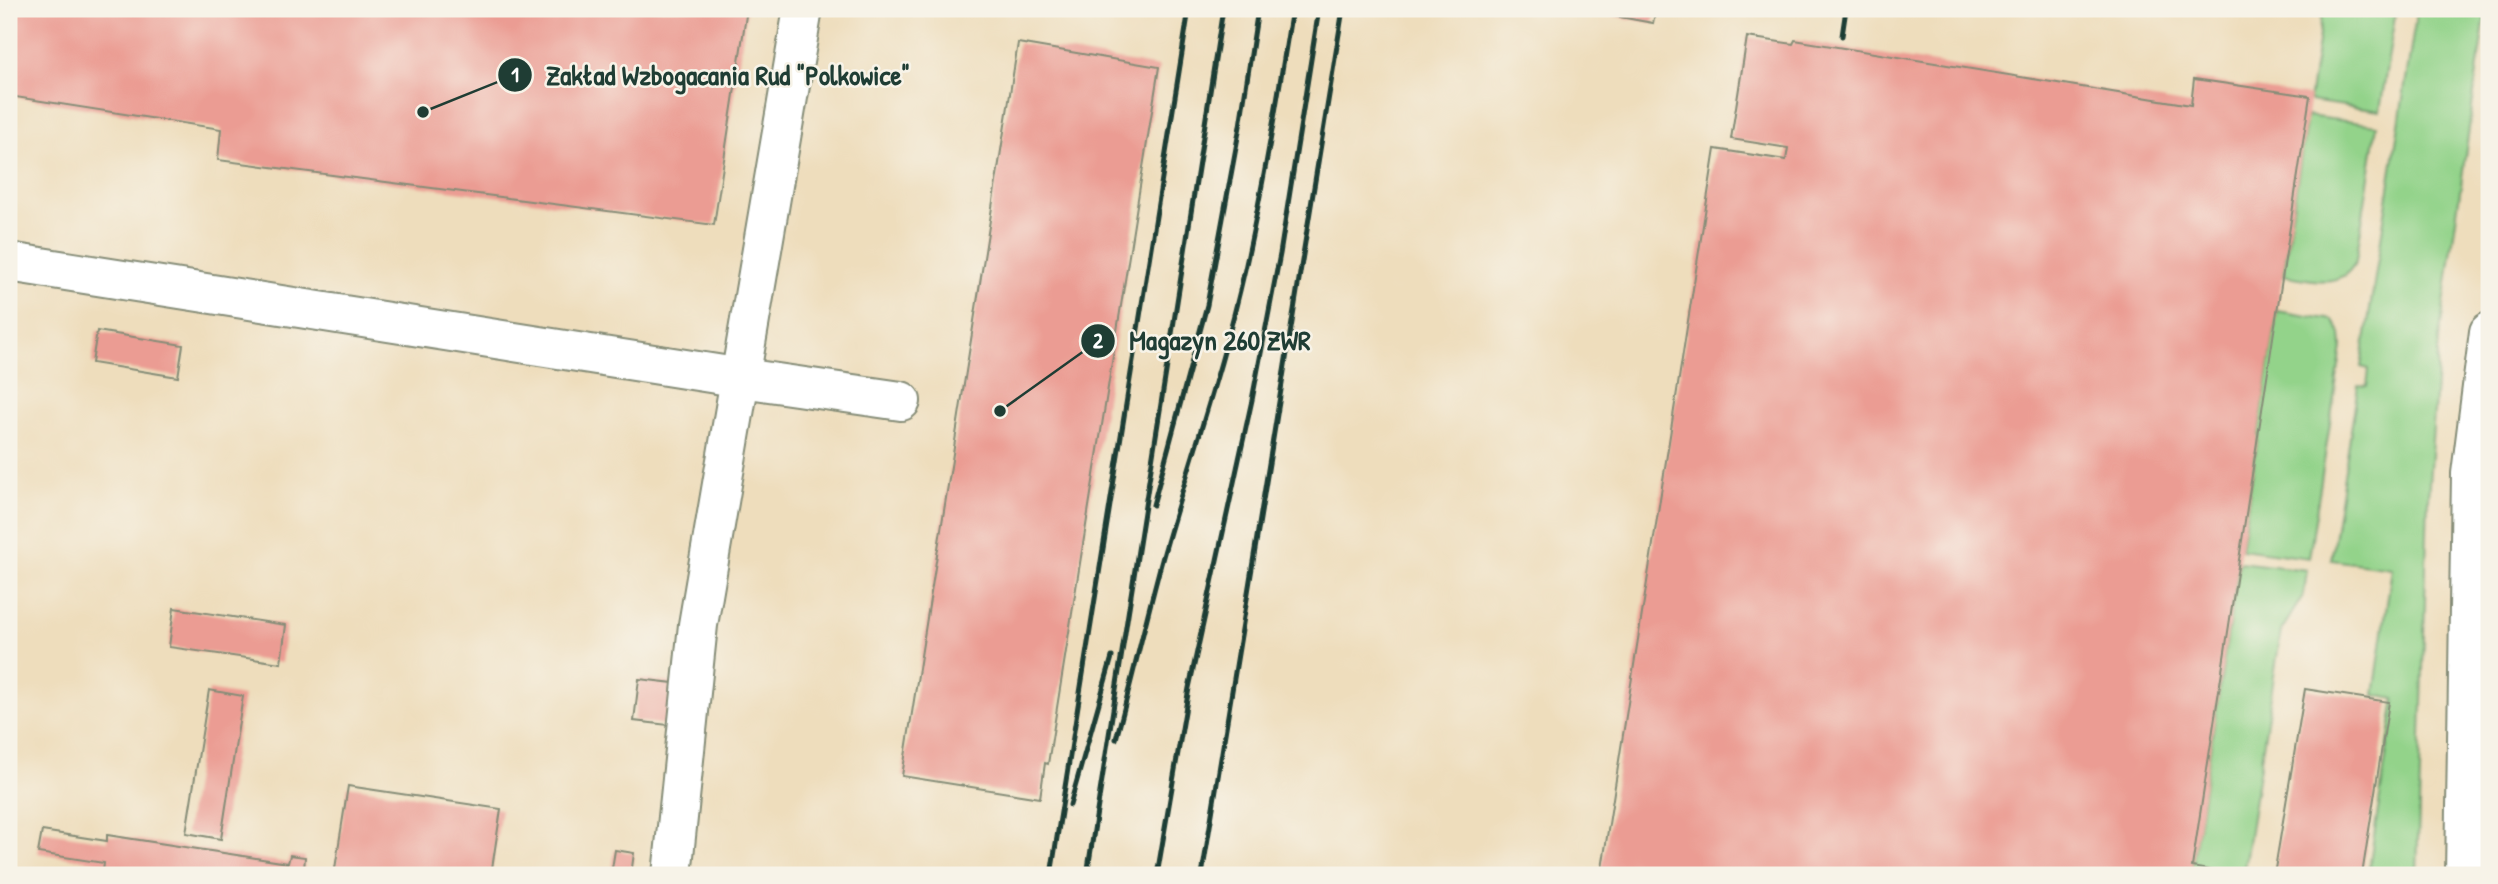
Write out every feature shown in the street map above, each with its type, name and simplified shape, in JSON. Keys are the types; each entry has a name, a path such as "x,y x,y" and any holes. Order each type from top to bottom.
{"street":[{"path":"672,875 698,625 803,9"},
{"path":"9,262 901,401"},
{"path":"2465,875 2471,474 2489,332"}],"green space":[{"path":"2323,9 2396,9 2380,111 2309,101"},
{"path":"2417,9 2486,9 2439,339 2428,498 2417,875 2368,875 2395,699 2374,695 2392,568 2331,560 2358,385 2367,386 2369,369 2361,367"},
{"path":"2307,116 2377,125 2356,260 2343,276 2324,281 2283,275"},
{"path":"2277,311 2333,320 2341,334 2342,347 2309,558 2241,549"},
{"path":"2239,562 2307,570 2304,594 2281,631 2243,875 2192,867"}],"building":[{"path":"9,9 747,9 714,225 218,160 221,129 9,96"},
{"path":"1576,9 1656,9 1653,23"},
{"path":"1747,37 1793,44 1795,40 2191,105 2194,79 2310,96 2192,867 2235,875 1601,875 1715,149 1786,160 1788,148 1731,139"},
{"path":"1018,43 1159,67 1048,764 1045,763 1040,798 902,776"},
{"path":"97,331 183,345 178,377 92,363"},
{"path":"174,608 286,625 281,663 169,647"},
{"path":"639,679 673,683 668,725 634,721"},
{"path":"2305,689 2389,702 2362,875 2274,875"},
{"path":"209,690 243,696 221,839 186,833"},
{"path":"348,786 501,809 491,875 334,875"},
{"path":"42,831 107,841 107,835 288,863 290,855 305,857 304,870 329,875 99,875 100,869 103,871 104,863 38,853"},
{"path":"615,850 634,853 631,875 611,875"}],"railway":[{"path":"1051,875 1189,9"},
{"path":"1087,875 1223,9"},
{"path":"1153,505 1207,305 1240,126 1258,9"},
{"path":"1116,739 1162,560 1236,306 1265,172 1292,9"},
{"path":"1157,875 1189,688 1252,400 1280,254 1319,9"},
{"path":"1202,875 1343,9"},
{"path":"1842,36 1846,9"},
{"path":"1070,805 1112,657"}],"place":[{"name":"Zakład Wzbogacania Rud \"Polkowice\"","path":"423,112"},
{"name":"Magazyn 260 ZWR","path":"1000,411"}]}
